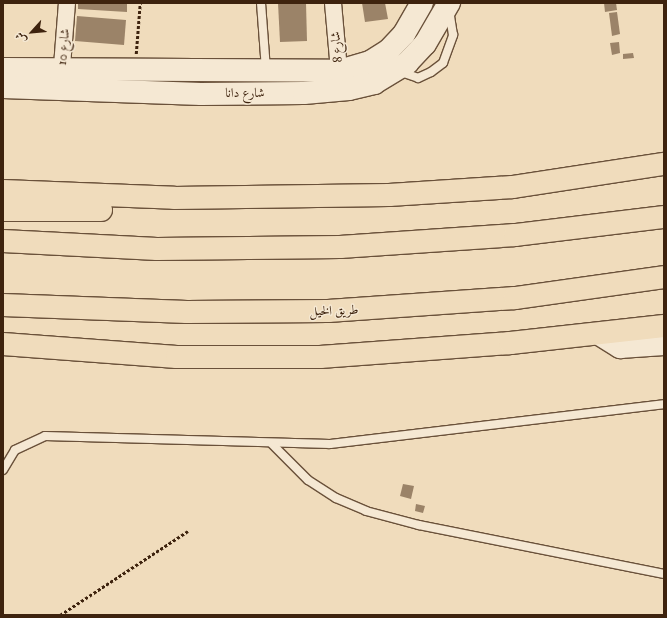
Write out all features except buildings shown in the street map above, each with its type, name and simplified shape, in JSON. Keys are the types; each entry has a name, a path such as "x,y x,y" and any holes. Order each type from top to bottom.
{"highway":[{"path":"3,191 174,198 317,198 462,192 562,181 664,164"},
{"path":"3,210 255,209 317,198"},
{"path":"3,241 157,249 340,247 515,235 664,217"},
{"name":"طريق الخيل","path":"3,305 188,312 328,311 516,298 664,277"},
{"path":"3,344 170,356 267,358 418,351 599,334 664,326"}],"street":[{"name":"شارع 10","path":"61,80 67,3"},
{"name":"شارع 8","path":"333,3 340,81"},
{"name":"شارع دانا","path":"3,69 61,80 285,94 340,81 389,50 404,34 420,4"},
{"name":"شارع دانا","path":"3,87 134,70 266,71 340,81 374,83 397,71 425,44 448,4"},
{"path":"599,334 620,347 664,344"}],"lane":[{"path":"261,3 266,71"},
{"path":"3,470 15,450 45,436 272,444 358,442 664,404"},
{"path":"272,444 308,480 336,498 366,511 419,525 664,574"}],"path":[{"path":"134,70 140,3"},
{"path":"60,615 188,531"}]}
